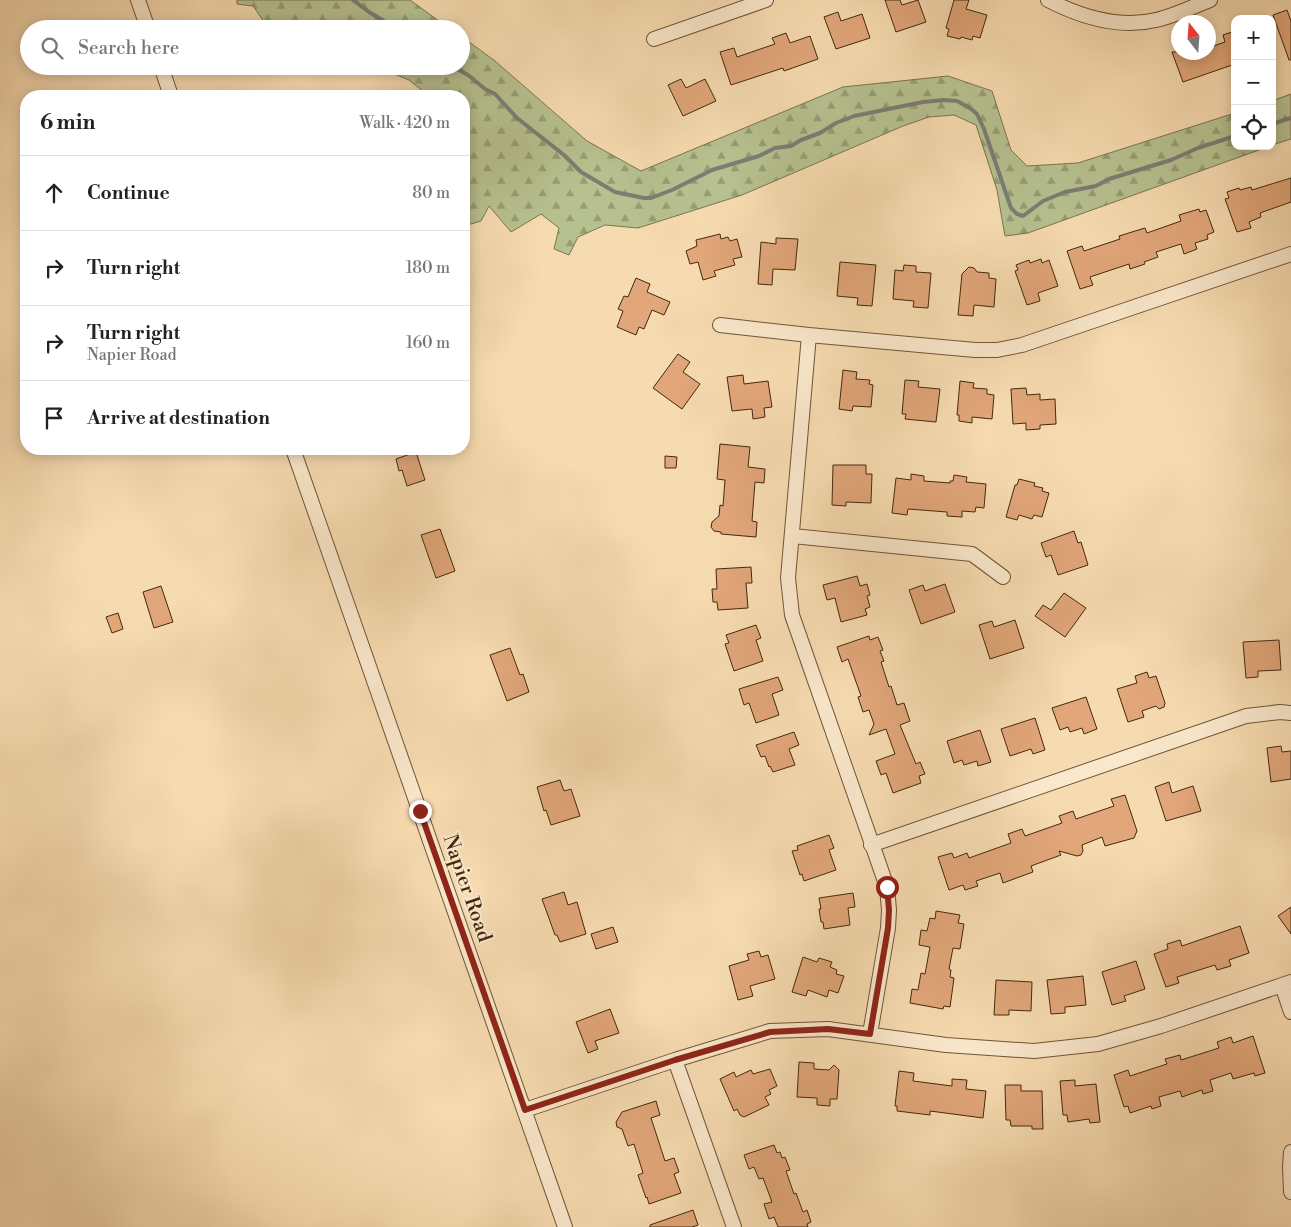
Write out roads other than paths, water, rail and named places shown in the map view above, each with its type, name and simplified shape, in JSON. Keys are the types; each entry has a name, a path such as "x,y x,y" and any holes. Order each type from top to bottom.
{"street":[{"path":"138,0 145,20"},
{"path":"654,39 766,0"},
{"path":"1048,0 1073,13 1100,21 1133,23 1156,20 1210,0"},
{"path":"164,75 170,90"},
{"path":"720,324 810,335 975,350 997,350 1022,345 1291,254"},
{"path":"810,335 788,578 792,615 887,887 889,910 886,952 870,1034"},
{"name":"Napier Road","path":"295,455 565,1227"},
{"path":"793,536 972,554 1003,577"},
{"path":"872,845 1246,716 1280,712 1291,713"},
{"path":"525,1110 675,1060 770,1032 828,1029 946,1045 1034,1051 1098,1044 1161,1026 1286,984 1291,1012"},
{"path":"675,1060 734,1227"},
{"path":"1291,1152 1291,1192"}],"waterway":[{"path":"353,0 382,20"},
{"path":"468,75 485,89 495,94 517,118 564,155 581,172 615,192 644,198 651,198 672,190 712,170 759,156 775,148 791,146 854,116 923,102 957,101 977,114 1011,208 1017,214 1023,216 1043,201 1065,192 1096,186 1109,179 1171,160 1198,148 1231,137"},
{"path":"1276,123 1291,118"}]}
